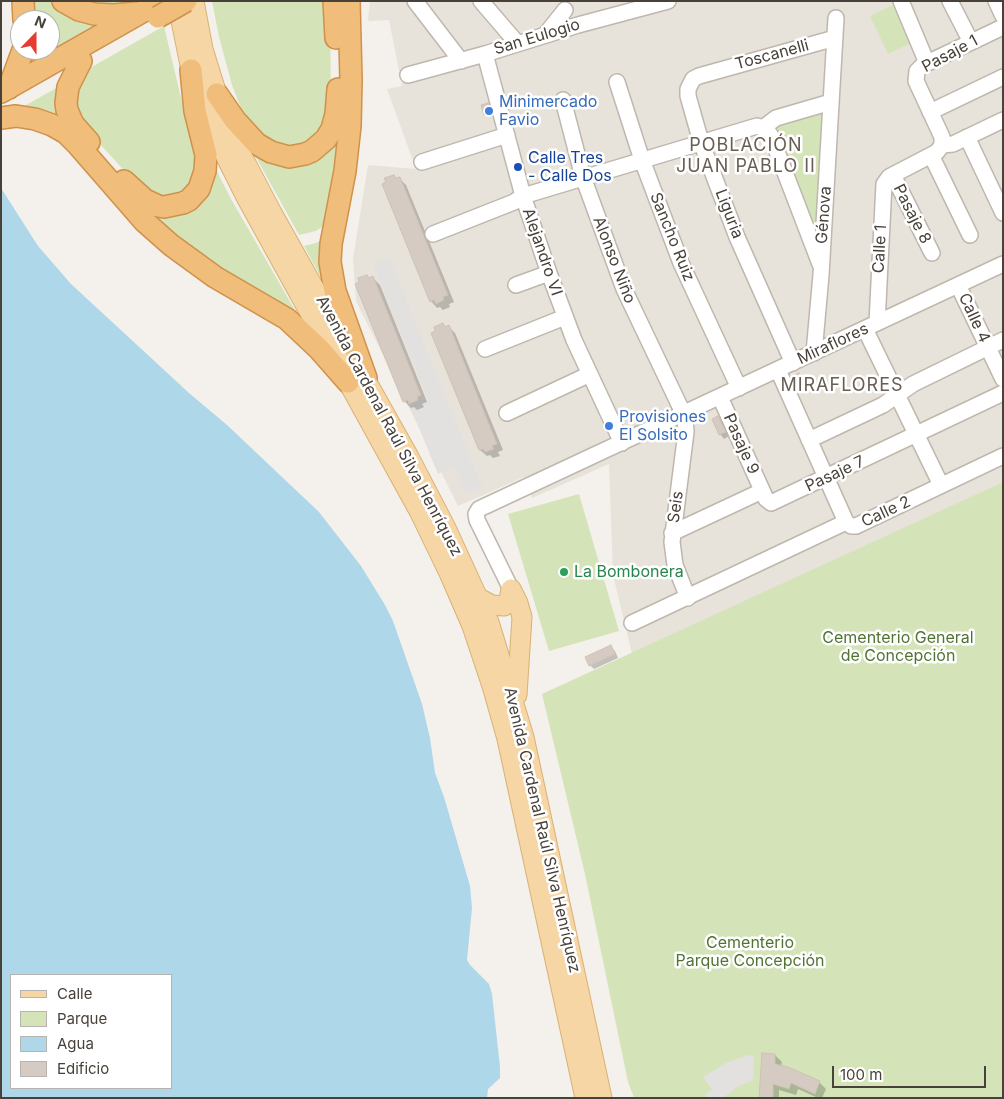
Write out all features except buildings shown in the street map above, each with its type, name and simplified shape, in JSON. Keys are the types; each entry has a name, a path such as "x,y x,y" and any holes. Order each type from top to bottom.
{"highway":[{"path":"64,1 75,8 94,14 114,15 154,9 186,1"},
{"path":"216,94 246,132 258,144 271,152 283,156 297,156 317,148 332,129 338,104 334,1"},
{"path":"350,1 350,126 345,171 331,244 330,262 335,291 357,380"},
{"path":"5,103 81,61 154,9"},
{"path":"5,103 154,9"},
{"path":"5,103 20,60"},
{"path":"81,61 66,95 68,110 74,124 129,187 151,204 164,207 177,206 189,200 199,189 205,171 206,155 195,111 191,70"},
{"path":"5,103 35,119 52,125 66,134 78,145 145,222 170,245 214,277 287,319 319,349 357,380"}],"main road":[{"name":"Avenida Cardenal Raúl Silva Henríquez","path":"177,1 191,70 206,116 232,170 357,380 424,484 489,622 516,709 528,756 602,1098"},
{"name":"Avenida Cardenal Raúl Silva Henríquez","path":"194,1 203,49 216,94 232,135 357,380 460,596 482,656 492,686 513,767 585,1098"},
{"path":"479,598 492,605 504,606 509,600 511,589"},
{"path":"511,589 522,617 516,709"}],"street":[{"path":"416,1 461,60"},
{"path":"481,1 517,43"},
{"name":"San Eulogio","path":"408,75 485,54 635,5 668,1"},
{"path":"901,1 927,63"},
{"path":"950,1 971,42"},
{"path":"996,1 1003,16"},
{"path":"545,35 562,5 578,25"},
{"name":"Génova","path":"814,353 821,276 820,264 836,18"},
{"name":"Pasaje 1","path":"937,150 942,136 915,78 919,68 1003,27"},
{"name":"Toscanelli","path":"710,72 835,38"},
{"name":"Alejandro VI","path":"485,54 523,196 549,273 565,317 622,443"},
{"name":"Liguria","path":"710,72 693,79 688,89 688,96 701,142 737,237 793,362"},
{"path":"930,112 1003,77"},
{"name":"Sancho Ruiz","path":"617,82 642,160 682,263 738,388"},
{"name":"Alonso Niño","path":"563,100 583,178 624,289 684,414"},
{"path":"764,128 776,118 831,102"},
{"path":"891,176 937,150 1003,120"},
{"path":"433,234 514,202 523,196 753,127 764,128 771,136 820,264"},
{"path":"422,162 507,135"},
{"path":"966,138 1003,213"},
{"path":"937,150 970,235"},
{"name":"Pasaje 8","path":"891,176 932,253"},
{"name":"Calle 1","path":"871,326 883,186 884,181 891,176"},
{"name":"Miraflores","path":"511,589 476,520 477,511 1003,264"},
{"path":"516,285 549,273"},
{"name":"Calle 4","path":"958,285 1003,379"},
{"path":"485,349 565,317"},
{"path":"871,326 898,395 941,485"},
{"path":"809,440 883,405 913,384 1003,340"},
{"path":"778,370 846,522"},
{"path":"507,413 590,374"},
{"name":"Pasaje 7","path":"762,491 767,501 774,503 1003,393"},
{"name":"Pasaje 9","path":"720,397 762,491"},
{"name":"Seis","path":"684,414 686,432 672,533 672,550 675,565 688,598"},
{"name":"Calle 2","path":"632,623 846,522 851,526 856,526 1003,456"},
{"path":"672,533 762,491"}],"shaded area":[{"path":"370,1 1003,1 1003,482 632,654 613,575 609,464 532,498 524,477 458,506 356,301 353,259 368,165 416,169 387,89 402,86 389,20 368,21"},
{"path":"389,258 482,487 465,494 454,467 438,474 410,406 428,399 373,264"},
{"path":"754,1055 753,1080 737,1087 723,1098 708,1098 705,1095 712,1089 703,1077 726,1063 745,1056"}],"green space":[{"path":"29,1 53,1 106,21 60,47 60,10 29,10"},
{"path":"74,1 138,1 119,7"},
{"path":"212,1 328,1 330,12 331,99 322,136 290,151 257,134 242,111 232,85 219,37"},
{"path":"893,5 911,43 888,54 870,16"},
{"path":"164,26 182,102 198,146 199,177 173,200 141,189 80,122 73,88 83,72"},
{"path":"26,60 38,60 24,68"},
{"path":"60,86 64,120 19,109"},
{"path":"826,107 817,238 775,124"},
{"path":"345,112 326,224 316,231 299,235 252,150 281,162"},
{"path":"210,158 231,199 304,326 186,249 120,183 172,210"},
{"path":"325,238 324,283 304,246"},
{"name":"Cementerio Parque Concepción","path":"1003,482 1003,1098 634,1098 628,1082 585,874 542,694"},
{"name":"La Bombonera","path":"579,494 619,631 549,651 508,514"}],"water":[{"path":"1,188 38,246 71,284 189,393 227,425 319,512 361,566 385,605 393,621 422,704 430,738 435,773 470,886 472,908 467,960 489,984 492,994 500,1067 500,1078 488,1089 487,1098 1,1098"}],"place":[{"name":"Minimercado Favio","path":"489,111"},
{"name":"Calle Tres - Calle Dos","path":"518,167"},
{"name":"Provisiones El Solsito","path":"609,426"},
{"name":"La Bombonera","path":"564,572"}],"district":[{"name":"POBLACIÓN JUAN PABLO II","path":"746,156"},
{"name":"MIRAFLORES","path":"842,386"}],"park label":[{"name":"Cementerio General de Concepción","path":"898,647"}]}
